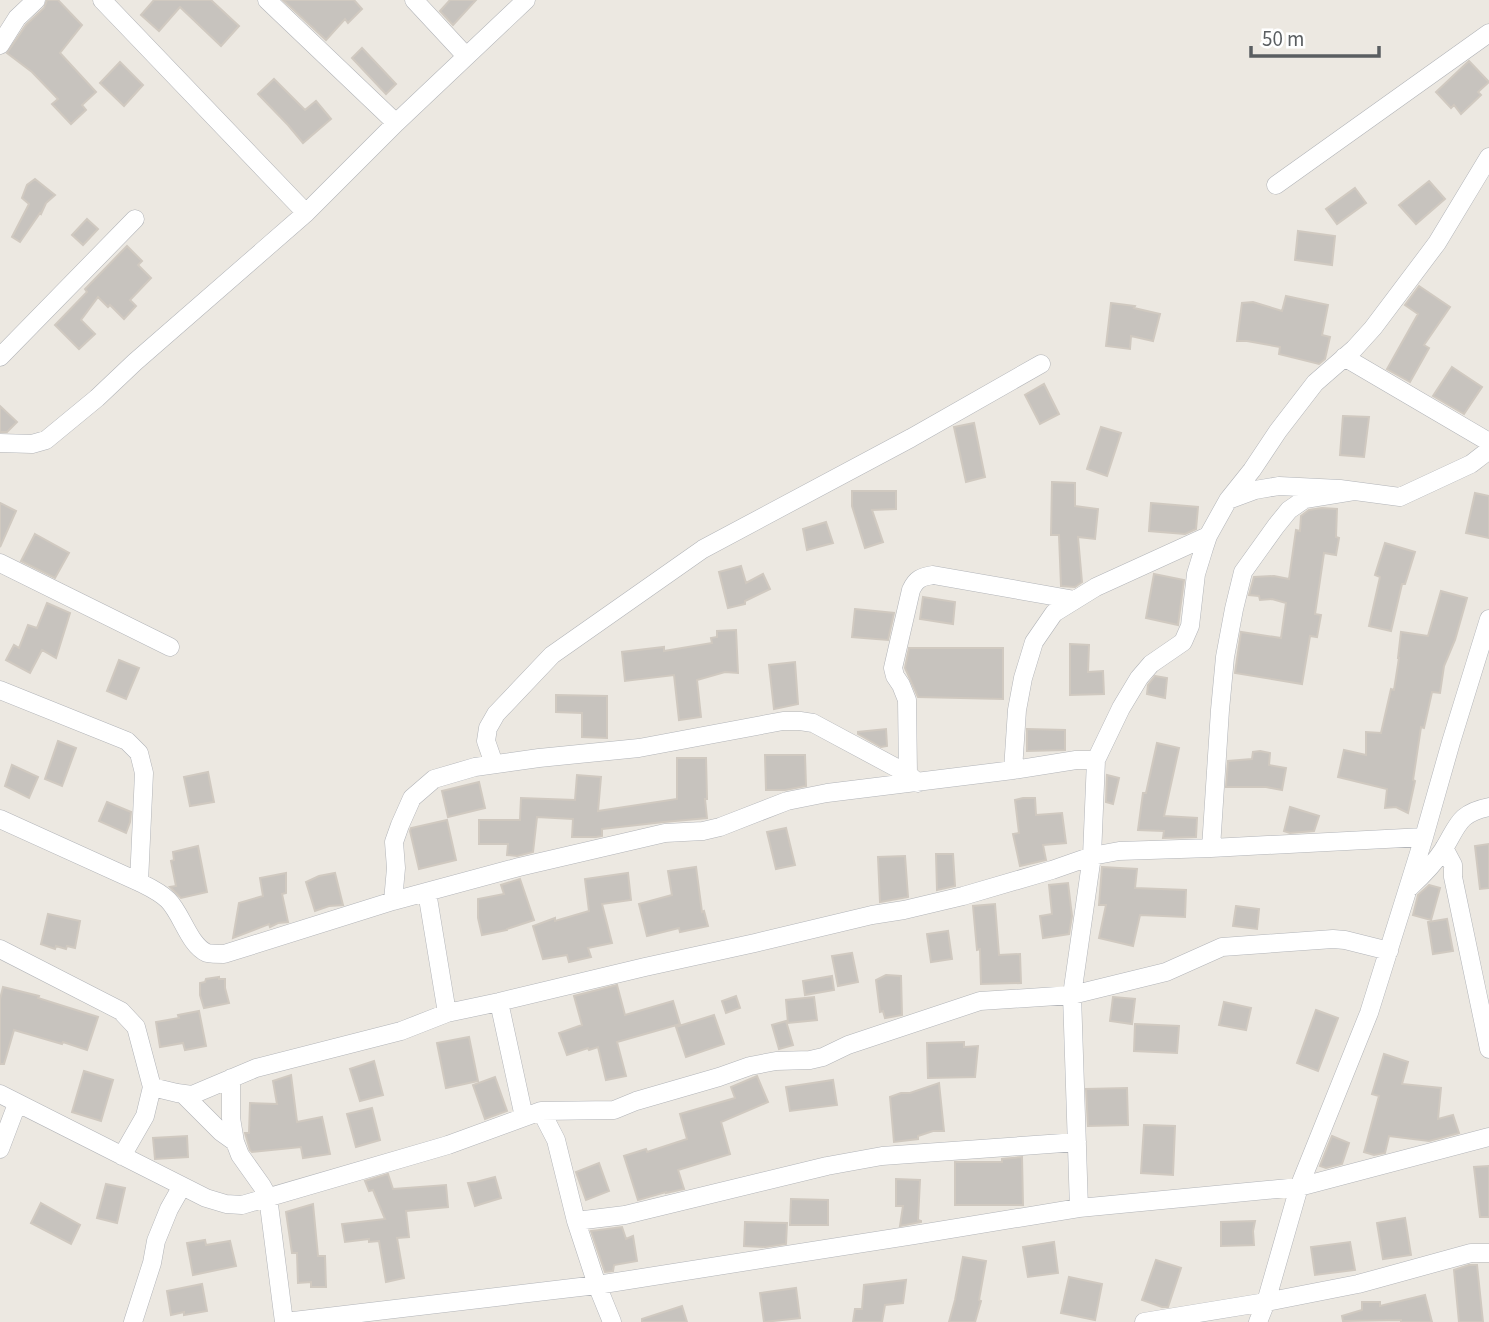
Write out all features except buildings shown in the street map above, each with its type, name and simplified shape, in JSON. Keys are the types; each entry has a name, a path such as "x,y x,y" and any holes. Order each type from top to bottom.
{"street":[{"path":"0,45 17,18 36,0"},
{"path":"102,0 306,213"},
{"path":"267,0 396,122"},
{"path":"415,0 466,56"},
{"path":"0,443 32,444 46,440 97,398 306,213 396,122 526,0"},
{"path":"1276,185 1489,33"},
{"path":"1079,1208 1072,995 1092,856 1096,760 1139,678 1151,664 1183,642 1190,626 1196,574 1208,536 1228,500 1315,383 1373,328 1437,243 1489,157"},
{"path":"0,357 135,219"},
{"path":"1344,357 1489,442"},
{"path":"494,764 486,741 488,728 496,714 552,655 703,548 911,438 1041,364"},
{"path":"1228,500 1255,490 1279,486 1400,497 1471,464 1489,450"},
{"path":"1211,848 1225,657 1243,572 1289,510 1306,499 1354,491"},
{"path":"1013,770 1017,710 1023,678 1034,642 1054,613 1096,587 1208,536"},
{"path":"0,563 170,648"},
{"path":"913,778 908,700 893,668 911,590 915,583 920,578 933,575 1074,600"},
{"path":"1258,1322 1299,1187 1370,1013 1489,619"},
{"path":"0,690 127,741 139,752 144,773 139,882"},
{"path":"393,901 396,868 394,842 412,798 434,779 451,773 539,758 639,748 783,721 800,721 813,723 913,778"},
{"path":"0,819 139,882 167,899 179,914 190,938 207,953 224,954 393,901 519,867 665,833 704,831 720,827 787,800 913,778 1096,760"},
{"path":"1408,890 1427,872 1451,833 1468,813 1489,807"},
{"path":"152,1087 192,1095 256,1068 401,1031 447,1013 963,896 1092,856 1119,851 1424,837"},
{"path":"1444,848 1452,865 1489,1049"},
{"path":"427,892 447,1013"},
{"path":"0,1094 206,1198 242,1205 448,1145 532,1114 614,1110 750,1066 824,1057 848,1045 980,1001 1072,995 1166,972 1222,947 1333,939 1390,951"},
{"path":"0,949 121,1011 136,1027 152,1087 145,1116 122,1156"},
{"path":"499,1002 532,1114 556,1140 576,1221 612,1322"},
{"path":"231,1078 231,1118 235,1142 240,1155 268,1198 284,1322 597,1284 1079,1208 1299,1187 1489,1137"},
{"path":"183,1094 220,1132 235,1142"},
{"path":"0,1149 17,1104"},
{"path":"576,1221 625,1215 827,1166 882,1156 1077,1142"},
{"path":"133,1322 146,1285 156,1241 182,1186"},
{"path":"1144,1322 1358,1284 1471,1253 1489,1253"}]}
